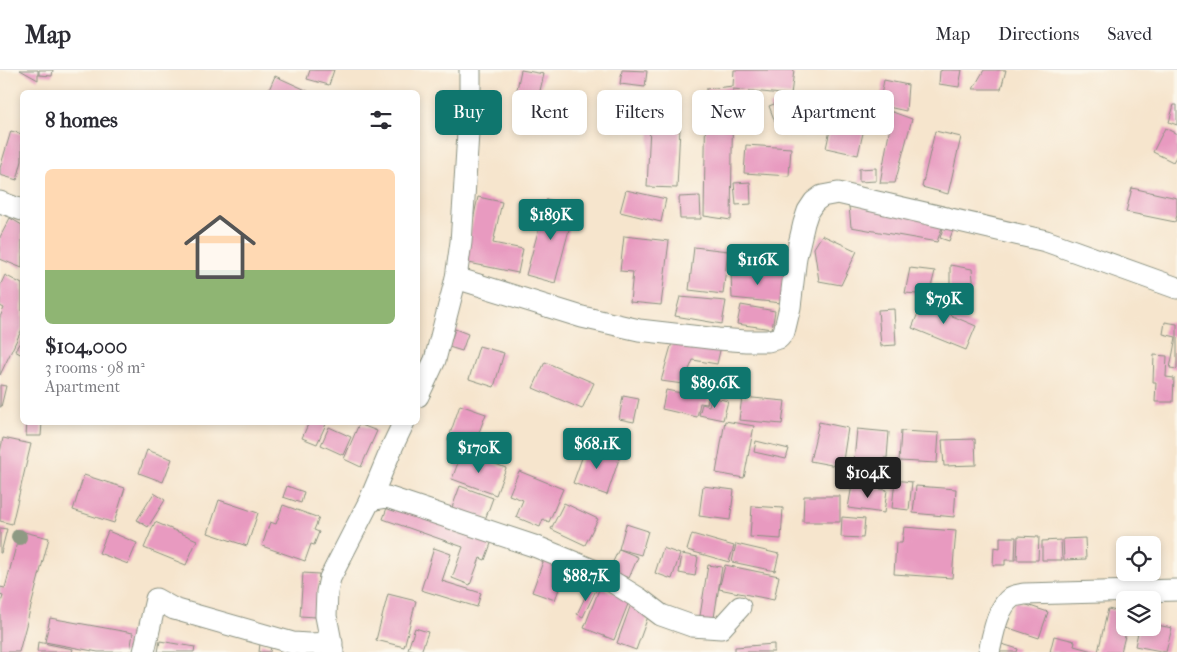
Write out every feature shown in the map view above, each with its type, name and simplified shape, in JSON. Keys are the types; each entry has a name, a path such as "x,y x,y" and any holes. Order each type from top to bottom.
{"street":[{"path":"420,392 435,360 456,278 464,198 470,70"},
{"path":"456,278 582,316 639,330 718,339 768,341 779,338 784,332 790,307 796,258 808,211 814,202 822,196 838,193 1046,241 1177,288"},
{"path":"0,202 20,209"},
{"path":"144,652 156,599 174,609 293,643 333,648 326,616 327,592 330,578 370,500 392,445 402,425"},
{"path":"370,500 387,498 537,547 595,571 640,599 661,615 692,626 721,628 740,607"},
{"path":"989,652 999,616 1006,603 1014,596 1024,594 1177,590"}],"building":[{"path":"20,70 38,70 38,80"},
{"path":"39,70 53,70 52,76 39,75"},
{"path":"310,70 334,70 329,85 307,79"},
{"path":"521,70 544,74 540,90 517,90"},
{"path":"622,70 647,71 645,87 620,84"},
{"path":"734,70 794,70 792,90 774,90 774,93 764,92 764,90 706,90 733,86"},
{"path":"962,70 959,87 939,84 940,71"},
{"path":"984,70 1006,70 1001,89 973,89"},
{"path":"275,76 306,90 269,90"},
{"path":"884,80 908,85 906,111 894,108 894,90 882,90"},
{"path":"774,104 774,119 769,106"},
{"path":"1174,105 1177,105 1177,125 1169,122"},
{"path":"894,112 912,119 895,183 880,183 888,135 894,135"},
{"path":"1165,128 1177,134 1177,155 1173,162 1153,152"},
{"path":"11,131 20,133 20,169 17,180 0,175 0,168"},
{"path":"935,131 961,137 948,194 922,187"},
{"path":"650,135 680,135 677,188 647,187"},
{"path":"705,135 732,135 731,220 704,216"},
{"path":"829,135 863,135 858,155 826,148"},
{"path":"746,145 791,148 789,176 744,173"},
{"path":"876,168 876,181 859,182 859,169"},
{"path":"750,182 751,204 736,205 734,183"},
{"path":"1132,188 1177,198 1175,222 1126,212"},
{"path":"626,190 666,199 661,222 620,212"},
{"path":"700,196 701,219 680,219 679,197"},
{"path":"478,197 502,202 493,243 523,249 518,273 464,262"},
{"path":"547,199 575,207 555,283 526,275"},
{"path":"849,206 947,213 937,242 851,227"},
{"path":"947,216 957,219 949,241 940,238"},
{"path":"10,218 20,224 20,267 0,259 0,237"},
{"path":"822,235 857,251 841,285 819,281 814,248"},
{"path":"624,236 669,241 661,305 630,302 633,272 620,271"},
{"path":"694,247 728,251 723,294 689,290"},
{"path":"950,265 972,269 974,290 966,298 950,302"},
{"path":"910,268 935,271 929,295 905,293"},
{"path":"731,272 785,272 782,303 732,298"},
{"path":"5,275 20,283 20,333 0,375 0,317 4,308 0,306 0,286"},
{"path":"680,297 726,301 722,324 675,316"},
{"path":"936,302 952,309 950,315 976,326 966,350 912,328 922,303 933,308"},
{"path":"741,305 775,311 772,329 737,324"},
{"path":"894,309 896,345 881,346 878,310"},
{"path":"1165,322 1177,324 1177,369 1170,368 1176,337 1163,334"},
{"path":"455,329 468,334 462,351 449,347"},
{"path":"673,339 721,346 717,364 693,360 683,384 661,381"},
{"path":"20,342 20,354 15,351"},
{"path":"479,346 504,353 494,387 469,379"},
{"path":"1154,355 1167,356 1166,377 1174,378 1173,402 1155,402 1156,382 1153,382"},
{"path":"545,362 594,383 582,409 533,388"},
{"path":"718,371 734,376 727,398 711,394"},
{"path":"0,385 6,386 1,407 0,407"},
{"path":"687,386 710,391 707,404 700,403 697,417 662,409 666,390 686,394"},
{"path":"623,396 639,399 634,422 619,419"},
{"path":"711,397 728,401 723,420 699,415 702,404 709,406"},
{"path":"742,397 785,401 782,424 739,420"},
{"path":"460,405 486,414 473,448 448,440"},
{"path":"725,421 754,426 744,478 716,473"},
{"path":"819,422 848,428 842,467 810,461"},
{"path":"27,425 42,425 41,436 26,436"},
{"path":"308,425 326,425 317,444 302,438"},
{"path":"359,425 377,431 361,467 344,459"},
{"path":"329,427 351,437 343,455 321,445"},
{"path":"857,429 889,432 887,458 884,458 883,467 879,466 878,473 853,471"},
{"path":"901,431 939,433 937,463 899,461"},
{"path":"3,438 31,444 12,524 0,521 0,452"},
{"path":"975,439 976,465 944,466 942,440"},
{"path":"756,441 789,449 786,459 754,452"},
{"path":"587,444 620,456 607,495 573,483"},
{"path":"147,450 172,459 163,482 139,473"},
{"path":"462,452 506,468 496,495 452,479"},
{"path":"519,471 563,489 549,522 543,519 540,527 516,517 523,500 509,495"},
{"path":"84,475 125,488 114,523 73,510"},
{"path":"895,480 912,482 909,510 892,508"},
{"path":"852,485 887,490 884,513 848,508"},
{"path":"287,486 304,492 301,503 283,497"},
{"path":"460,486 493,498 483,525 450,513"},
{"path":"703,486 734,490 730,520 699,516"},
{"path":"916,486 956,489 954,517 913,513"},
{"path":"154,493 165,500 148,527 137,520"},
{"path":"804,496 840,496 840,522 803,522"},
{"path":"219,500 258,513 247,546 208,533"},
{"path":"389,502 493,538 485,560 480,558 470,585 452,578 463,547 383,519"},
{"path":"564,503 598,519 585,545 551,529"},
{"path":"283,505 319,518 314,530 319,532 314,545 311,544 305,561 262,546 270,522 276,524"},
{"path":"752,506 783,508 781,539 750,537"},
{"path":"842,517 865,519 863,538 841,537"},
{"path":"155,522 197,540 186,565 144,548"},
{"path":"626,524 648,531 641,555 619,549"},
{"path":"904,527 956,531 952,578 894,574 896,543 902,543"},
{"path":"0,528 7,529 1,553 0,553"},
{"path":"20,531 49,538 19,652 0,652 0,606 3,596 0,595 0,587 5,588"},
{"path":"108,531 137,543 128,564 99,553"},
{"path":"692,534 734,546 729,562 687,550"},
{"path":"1018,536 1039,537 1038,560 1017,560"},
{"path":"1000,537 1016,537 1015,560 1005,560 1005,565 993,565 994,547 1000,548"},
{"path":"1085,538 1086,559 1064,560 1063,539"},
{"path":"1061,540 1062,560 1042,560 1042,541"},
{"path":"736,544 779,554 775,571 732,562"},
{"path":"434,548 451,554 442,581 481,593 477,607 421,590"},
{"path":"663,548 680,554 672,579 655,573"},
{"path":"619,549 638,557 629,578 609,570"},
{"path":"682,554 698,557 695,576 679,573"},
{"path":"544,559 567,567 555,600 532,592"},
{"path":"708,565 722,567 713,624 699,622"},
{"path":"725,565 779,576 774,600 719,589"},
{"path":"303,573 319,574 316,617 300,616"},
{"path":"590,587 596,590 583,617 577,614"},
{"path":"600,587 630,599 614,640 584,628"},
{"path":"388,594 416,601 404,647 376,640"},
{"path":"1015,601 1048,612 1039,638 1006,627"},
{"path":"631,604 650,611 636,650 617,643"},
{"path":"1108,609 1116,611 1116,636 1125,636 1121,652 1098,652"},
{"path":"50,618 133,633 130,652 98,652 45,642"},
{"path":"1161,626 1172,628 1166,652 1135,646 1137,636 1161,636"},
{"path":"415,628 428,632 421,652 408,649"},
{"path":"1054,636 1075,641 1074,646 1096,652 1050,652"},
{"path":"160,641 195,647 194,652 158,652"},
{"path":"38,642 73,649 72,652 37,652"},
{"path":"260,644 271,646 270,652 259,652"},
{"path":"774,644 774,652 735,652 735,647"},
{"path":"1002,644 1018,649 1017,652 1000,652"}]}
